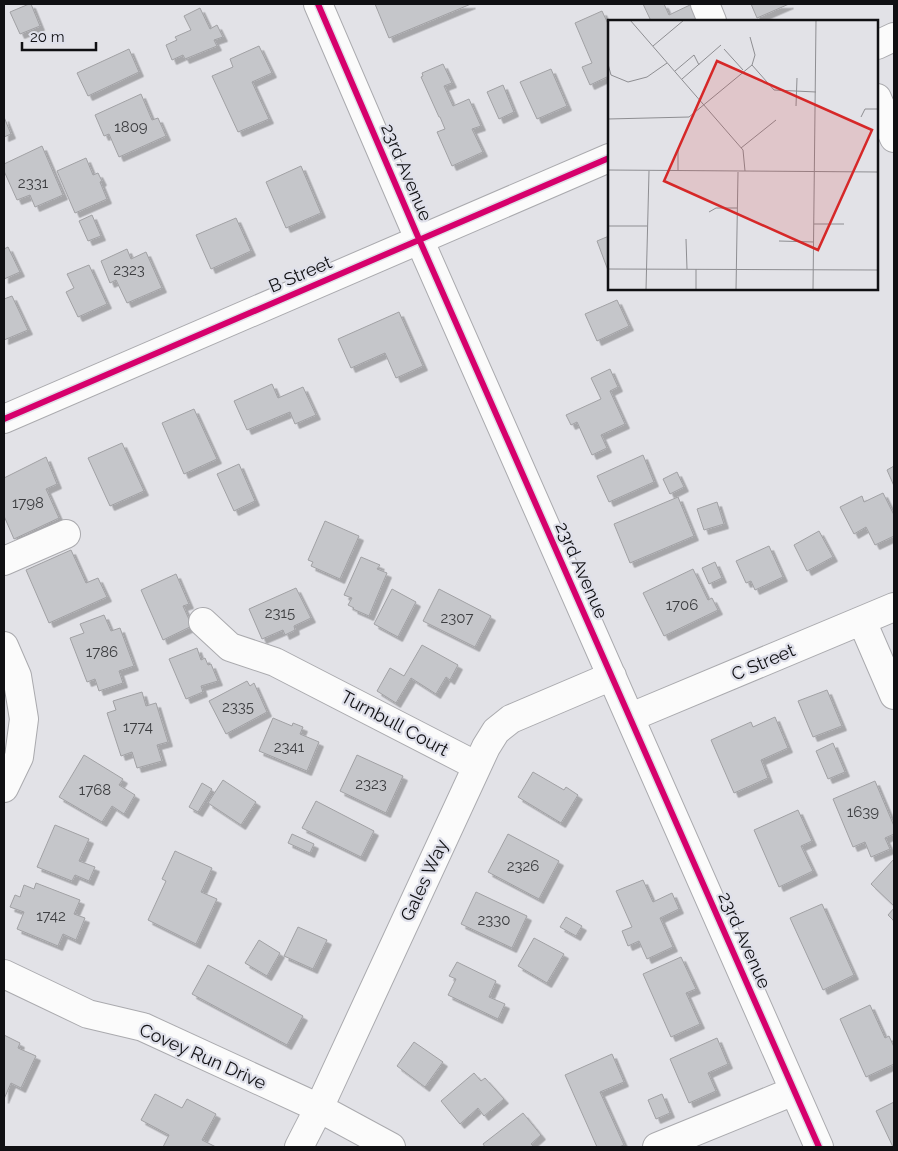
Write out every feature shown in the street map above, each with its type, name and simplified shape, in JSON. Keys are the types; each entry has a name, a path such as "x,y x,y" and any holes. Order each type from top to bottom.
{"street":[{"name":"23rd Avenue","path":"318,4 419,239 819,1147"},
{"path":"705,4 712,20"},
{"path":"878,45 894,37"},
{"path":"878,100 894,138"},
{"name":"B Street","path":"4,419 608,158"},
{"path":"4,561 66,534"},
{"name":"C Street","path":"631,717 894,607"},
{"path":"862,621 894,695"},
{"name":"Turnbull Court","path":"203,622 230,647 275,662 313,680 477,766"},
{"path":"4,646 17,676 24,719 19,757 4,788"},
{"name":"Gales Way","path":"299,1147 319,1108 477,766 496,731 511,719 612,676"},
{"name":"Covey Run Drive","path":"4,974 88,1014 143,1027 319,1108 391,1147"},
{"path":"657,1147 794,1091"}],"building":[{"path":"31,4 40,26 20,34 10,12"},
{"path":"375,4 471,4 389,38"},
{"path":"643,4 664,4 669,15 692,4 700,20 651,20"},
{"path":"751,4 789,4 757,18"},
{"path":"200,8 210,29 217,25 223,37 214,40 217,46 185,59 183,55 172,60 166,45 177,40 175,37 191,30 184,16"},
{"path":"602,11 608,24 608,76 590,85 582,67 592,63 575,23"},
{"path":"259,46 272,73 252,82 269,119 238,132 212,76 233,67 230,59"},
{"path":"129,49 139,72 88,96 77,73"},
{"path":"443,64 452,83 444,86 453,106 469,99 481,126 472,129 483,152 452,166 437,132 445,129 421,77 423,76 422,73"},
{"path":"551,69 567,106 537,119 520,82"},
{"path":"503,85 514,112 499,119 487,92"},
{"path":"141,94 152,120 158,118 166,136 119,157 109,134 104,136 95,115"},
{"path":"4,117 11,134 4,137"},
{"path":"42,146 63,195 35,207 30,195 17,200 4,171 4,164"},
{"path":"86,158 93,175 98,173 107,199 75,213 57,171"},
{"path":"301,166 321,213 286,228 266,182"},
{"path":"92,215 101,236 88,241 79,221"},
{"path":"236,218 251,251 211,269 196,235"},
{"path":"608,236 608,270 597,241"},
{"path":"8,247 20,272 4,279 4,249"},
{"path":"127,249 131,259 146,252 162,288 127,303 116,280 110,283 101,261"},
{"path":"89,265 107,304 78,317 66,292 74,288 67,274"},
{"path":"12,296 28,330 4,340 4,299"},
{"path":"617,300 629,326 597,341 585,314"},
{"path":"399,312 423,366 396,378 385,353 351,368 338,339"},
{"path":"610,369 618,387 610,391 625,424 601,435 607,448 592,455 577,422 571,425 566,415 601,399 591,378"},
{"path":"272,384 278,398 303,387 316,415 295,424 290,412 247,430 234,401"},
{"path":"194,409 217,459 184,474 162,423"},
{"path":"122,443 144,491 110,506 88,458"},
{"path":"643,455 654,482 609,502 597,476"},
{"path":"46,457 57,484 46,489 59,518 14,539 4,516 4,478"},
{"path":"239,464 255,501 234,511 217,474"},
{"path":"894,466 894,486 887,470"},
{"path":"677,472 684,487 670,494 663,479"},
{"path":"883,493 894,515 894,536 875,545 866,527 854,534 840,507 862,496 864,502"},
{"path":"678,497 694,536 630,563 614,524"},
{"path":"717,502 724,524 704,530 697,509"},
{"path":"325,521 359,536 340,579 311,566 313,562 308,560"},
{"path":"819,531 833,557 807,571 794,545"},
{"path":"769,546 783,577 755,590 751,581 746,583 736,561"},
{"path":"71,550 86,583 98,578 107,597 49,623 26,570"},
{"path":"361,557 380,565 377,569 387,573 369,616 348,605 352,598 344,595"},
{"path":"715,562 722,578 709,584 702,568"},
{"path":"693,569 708,600 712,598 718,610 664,636 643,593"},
{"path":"176,574 189,604 183,606 192,626 163,640 141,590"},
{"path":"296,588 311,618 294,626 295,630 285,635 283,630 262,639 249,609"},
{"path":"392,589 416,602 398,637 374,624"},
{"path":"439,589 491,616 475,647 423,621"},
{"path":"104,615 111,631 120,628 134,666 119,671 123,683 99,691 95,679 87,682 70,638 84,633 80,624"},
{"path":"422,645 458,665 450,680 446,677 436,694 411,678 396,703 377,691 390,668 404,676"},
{"path":"197,648 201,660 205,658 208,665 211,664 218,681 201,686 203,692 186,699 169,659"},
{"path":"247,681 250,686 254,683 267,712 226,734 209,701"},
{"path":"827,690 842,726 813,737 798,701"},
{"path":"142,692 146,706 156,703 168,742 157,745 162,761 137,768 132,752 121,756 107,713 116,710 113,701"},
{"path":"775,717 788,748 761,760 768,778 734,793 711,740 751,722 753,727"},
{"path":"273,718 292,726 293,723 303,727 300,734 319,742 307,771 259,751"},
{"path":"833,743 845,772 828,779 816,751"},
{"path":"84,755 123,779 119,785 135,795 124,814 112,806 102,822 59,797"},
{"path":"357,755 403,776 386,813 340,791"},
{"path":"533,772 564,790 566,787 578,795 561,823 518,797"},
{"path":"223,780 256,802 241,825 208,803"},
{"path":"875,781 894,826 894,834 885,838 890,849 871,857 865,842 853,847 833,799"},
{"path":"202,783 212,789 198,812 189,807"},
{"path":"316,801 374,831 361,857 302,828"},
{"path":"798,810 812,841 801,846 813,871 779,887 754,830"},
{"path":"55,825 89,839 79,861 95,867 89,881 75,875 72,881 37,867"},
{"path":"292,834 314,844 310,853 288,843"},
{"path":"508,834 559,861 539,899 488,872"},
{"path":"175,851 212,868 201,892 217,899 196,944 148,920 166,881 162,879"},
{"path":"894,859 894,906 871,884"},
{"path":"643,880 653,902 672,893 679,909 660,918 673,947 647,959 639,941 628,946 622,931 632,927 616,891"},
{"path":"36,883 80,900 74,914 85,918 76,940 63,934 58,946 17,929 24,912 10,907 15,895 20,897 24,885 34,889"},
{"path":"476,892 527,916 512,948 461,924"},
{"path":"822,904 854,975 823,990 790,918"},
{"path":"894,908 894,921 888,915"},
{"path":"566,917 582,926 576,936 560,927"},
{"path":"298,927 327,940 313,969 284,956"},
{"path":"534,938 564,954 547,983 518,966"},
{"path":"259,940 280,953 267,976 245,963"},
{"path":"681,957 696,989 686,993 700,1024 671,1037 643,974"},
{"path":"457,962 496,981 489,997 505,1004 498,1019 448,995 456,979 449,976"},
{"path":"208,965 303,1016 287,1045 192,994"},
{"path":"870,1005 885,1038 889,1036 894,1047 894,1064 866,1077 840,1019"},
{"path":"4,1035 20,1043 18,1048 36,1056 21,1088 11,1083 4,1099"},
{"path":"717,1038 728,1064 708,1073 716,1091 689,1103 670,1059"},
{"path":"414,1042 443,1062 425,1087 397,1066"},
{"path":"612,1054 624,1082 600,1092 624,1145 619,1147 597,1147 565,1075"},
{"path":"474,1073 481,1081 485,1078 504,1099 484,1116 478,1108 460,1124 441,1101"},
{"path":"155,1094 182,1108 187,1099 216,1114 202,1140 216,1147 163,1147 169,1135 141,1120"},
{"path":"662,1094 670,1113 656,1119 648,1100"},
{"path":"894,1102 894,1147 893,1147 876,1111"},
{"path":"523,1113 541,1135 531,1144 534,1147 485,1147 483,1144"}],"cycle path":[{"path":"318,4 419,239 819,1147"},
{"path":"4,419 608,158"}]}
